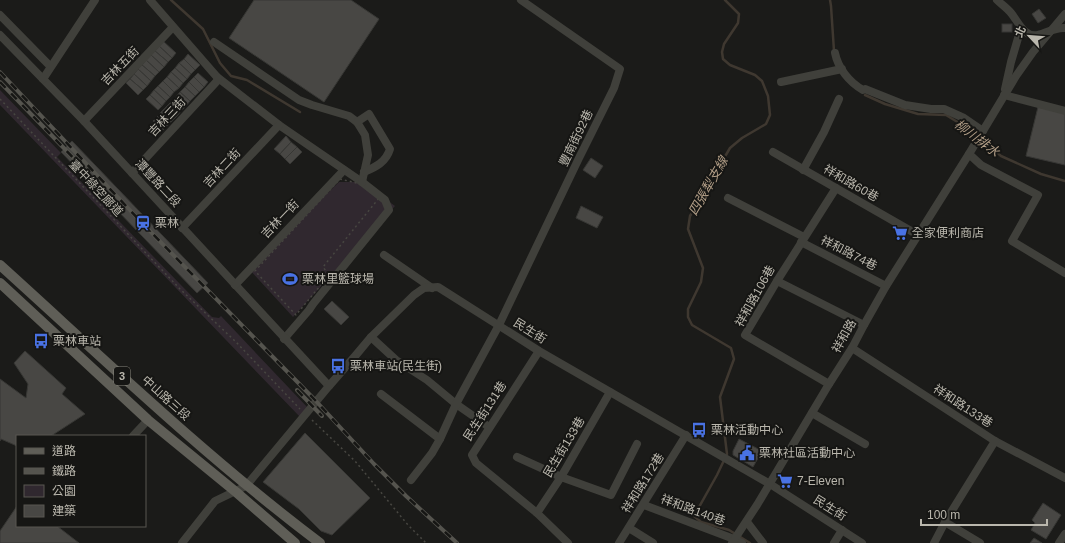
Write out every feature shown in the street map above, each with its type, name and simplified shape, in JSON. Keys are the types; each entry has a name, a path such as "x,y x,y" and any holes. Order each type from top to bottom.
{"main road":[{"name":"中山路三段","path":"0,265 189,437 246,486 320,543"},
{"name":"3","path":"0,283 148,420 236,492 295,543"}],"street":[{"path":"43,79 50,66 95,0"},
{"path":"150,0 217,77 279,125 362,182 385,200 390,210 309,310 284,338"},
{"name":"豐南街92巷","path":"499,325 614,88 620,69 521,0"},
{"path":"1001,2 1027,34 1039,35 1051,30 1065,28"},
{"path":"835,53 838,63 842,69 856,86 863,90 865,89 905,105 931,109 944,108 964,118 983,131 1032,52 1065,14"},
{"path":"0,15 50,66"},
{"name":"吉林五街","path":"84,121 173,28"},
{"path":"1004,95 1011,62 1021,28"},
{"name":"潭豐路二段","path":"0,35 84,121 329,386"},
{"path":"214,42 299,100 312,106 349,116 357,122 365,135 368,155 362,182"},
{"path":"781,82 842,69"},
{"name":"吉林三街","path":"132,173 218,80 217,77"},
{"path":"1004,95 1065,111"},
{"path":"802,170 824,132 839,99"},
{"path":"357,122 370,114 390,149 388,157 378,166 364,172"},
{"name":"吉林二街","path":"182,228 279,125"},
{"name":"祥和路","path":"733,541 747,522 852,348 886,286 983,131"},
{"name":"祥和路60巷","path":"773,152 918,236"},
{"path":"969,154 981,165 1038,195 1012,241 1065,273"},
{"name":"吉林一街","path":"234,284 344,170"},
{"name":"祥和路106巷","path":"829,384 745,336 802,239 836,188"},
{"name":"祥和路74巷","path":"728,198 886,286"},
{"name":"民生街","path":"384,255 432,288 438,287 539,351 770,484 862,543"},
{"path":"777,281 864,325"},
{"path":"182,543 215,501 246,486 371,337 414,295 424,288 432,288"},
{"path":"410,480 432,453 456,404 499,325"},
{"path":"371,337 396,360 427,380 456,404 489,427"},
{"name":"祥和路133巷","path":"852,348 995,441 1065,478"},
{"name":"民生街131巷","path":"539,351 472,454 476,463 537,513 568,543"},
{"name":"民生街133巷","path":"537,513 561,477 610,392"},
{"path":"381,394 440,439"},
{"path":"812,414 865,444"},
{"path":"134,435 148,420"},
{"name":"祥和路172巷","path":"619,543 644,505 686,435"},
{"path":"934,543 945,522 995,441"},
{"path":"517,457 561,477 611,495 637,444"},
{"name":"祥和路140巷","path":"644,505 733,541 742,543"},
{"path":"747,522 763,543"},
{"path":"945,522 980,543"},
{"path":"629,528 653,543"},
{"path":"834,543 842,530"},
{"path":"1059,543 1065,534"}],"path":[{"name":"臺中綠空廊道","path":"0,99 180,289"},
{"path":"340,179 361,184 379,198 323,266 329,275 296,315 255,271 340,179"}],"green space":[{"path":"0,90 61,153 57,157 212,317 219,318 221,316 308,408 300,417 0,105"},
{"path":"339,182 362,182 395,206 293,317 249,269"}],"building":[{"path":"254,0 351,0 379,19 324,102 229,38"},
{"path":"1039,9 1046,18 1038,23 1032,14"},
{"path":"1002,24 1012,24 1012,32 1002,32"},
{"path":"163,41 176,53 172,58 159,46"},
{"path":"159,46 172,58 168,62 155,51"},
{"path":"155,51 168,62 164,67 151,55"},
{"path":"188,54 200,65 195,70 184,59"},
{"path":"151,55 164,67 159,72 146,60"},
{"path":"184,59 195,70 191,74 179,63"},
{"path":"146,60 159,72 155,76 142,65"},
{"path":"179,63 191,74 187,79 175,68"},
{"path":"142,65 155,76 151,81 138,69"},
{"path":"175,68 187,79 183,83 171,72"},
{"path":"138,69 151,81 147,86 134,74"},
{"path":"171,72 183,83 179,88 167,77"},
{"path":"198,73 208,82 204,87 194,77"},
{"path":"134,74 147,86 143,90 130,79"},
{"path":"167,77 179,88 174,92 163,81"},
{"path":"194,77 204,87 199,92 189,82"},
{"path":"130,79 143,90 138,95 126,83"},
{"path":"163,81 174,92 170,97 158,86"},
{"path":"189,82 199,92 195,96 185,87"},
{"path":"158,86 170,97 166,101 154,90"},
{"path":"185,87 195,96 190,101 180,92"},
{"path":"154,90 166,101 162,106 150,95"},
{"path":"180,92 190,101 186,106 176,97"},
{"path":"150,95 162,106 158,110 146,99"},
{"path":"176,97 186,106 181,111 171,102"},
{"path":"171,102 181,111 177,116 167,106"},
{"path":"167,106 177,116 172,121 162,111"},
{"path":"1038,107 1065,113 1065,165 1026,156"},
{"path":"162,111 172,121 168,125 158,116"},
{"path":"158,116 168,125 163,130 153,121"},
{"path":"286,136 291,142 280,154 274,149"},
{"name":"栗林","path":"72,141 208,283 197,293 61,152"},
{"path":"291,142 297,147 285,159 280,154"},
{"path":"297,147 302,152 290,164 285,159"},
{"path":"591,158 603,166 595,178 583,170"},
{"path":"581,206 603,217 597,228 576,218"},
{"path":"332,301 349,317 341,325 324,309"},
{"path":"25,351 66,388 62,394 85,414 53,435 16,435 16,446 1,439 0,441 0,379 26,398 28,384 14,363"},
{"path":"305,433 370,498 332,535 321,531 299,509 263,482"},
{"name":"栗林社區活動中心","path":"739,439 762,451 753,467 733,455 733,451"},
{"path":"1043,503 1061,515 1046,539 1031,530 1035,523 1032,520"},
{"path":"16,507 16,527 58,527 79,543 0,543 0,531"},
{"path":"1034,538 1042,543 1030,543"}],"waterway":[{"path":"171,0 203,29 220,63 231,76 247,80 300,112"},
{"name":"四張犁支線","path":"725,0 739,14 738,23 724,44 722,52 723,59 730,65 755,75 762,81 768,96 770,115 766,124 742,138 730,148 690,216 688,229 703,268 701,282 688,309 688,317 692,325 731,348 734,359 720,397 727,454 694,516 701,522 729,530 750,543"},
{"name":"柳川排水","path":"830,0 834,51"},
{"name":"柳川排水","path":"865,95 885,104 918,114 946,115 972,131 1001,156 1041,174 1065,181"}],"railway":[{"path":"0,72 143,224 315,400 374,464 457,543"},
{"path":"0,82 88,173"},
{"path":"297,390 322,416"}],"place":[{"name":"栗林","path":"143,223"},
{"name":"全家便利商店","path":"900,233"},
{"name":"栗林里籃球場","path":"290,279"},
{"name":"栗林車站","path":"41,341"},
{"name":"栗林車站(民生街)","path":"338,366"},
{"name":"栗林活動中心","path":"699,430"},
{"name":"栗林社區活動中心","path":"747,453"},
{"name":"7-Eleven","path":"785,481"}]}
